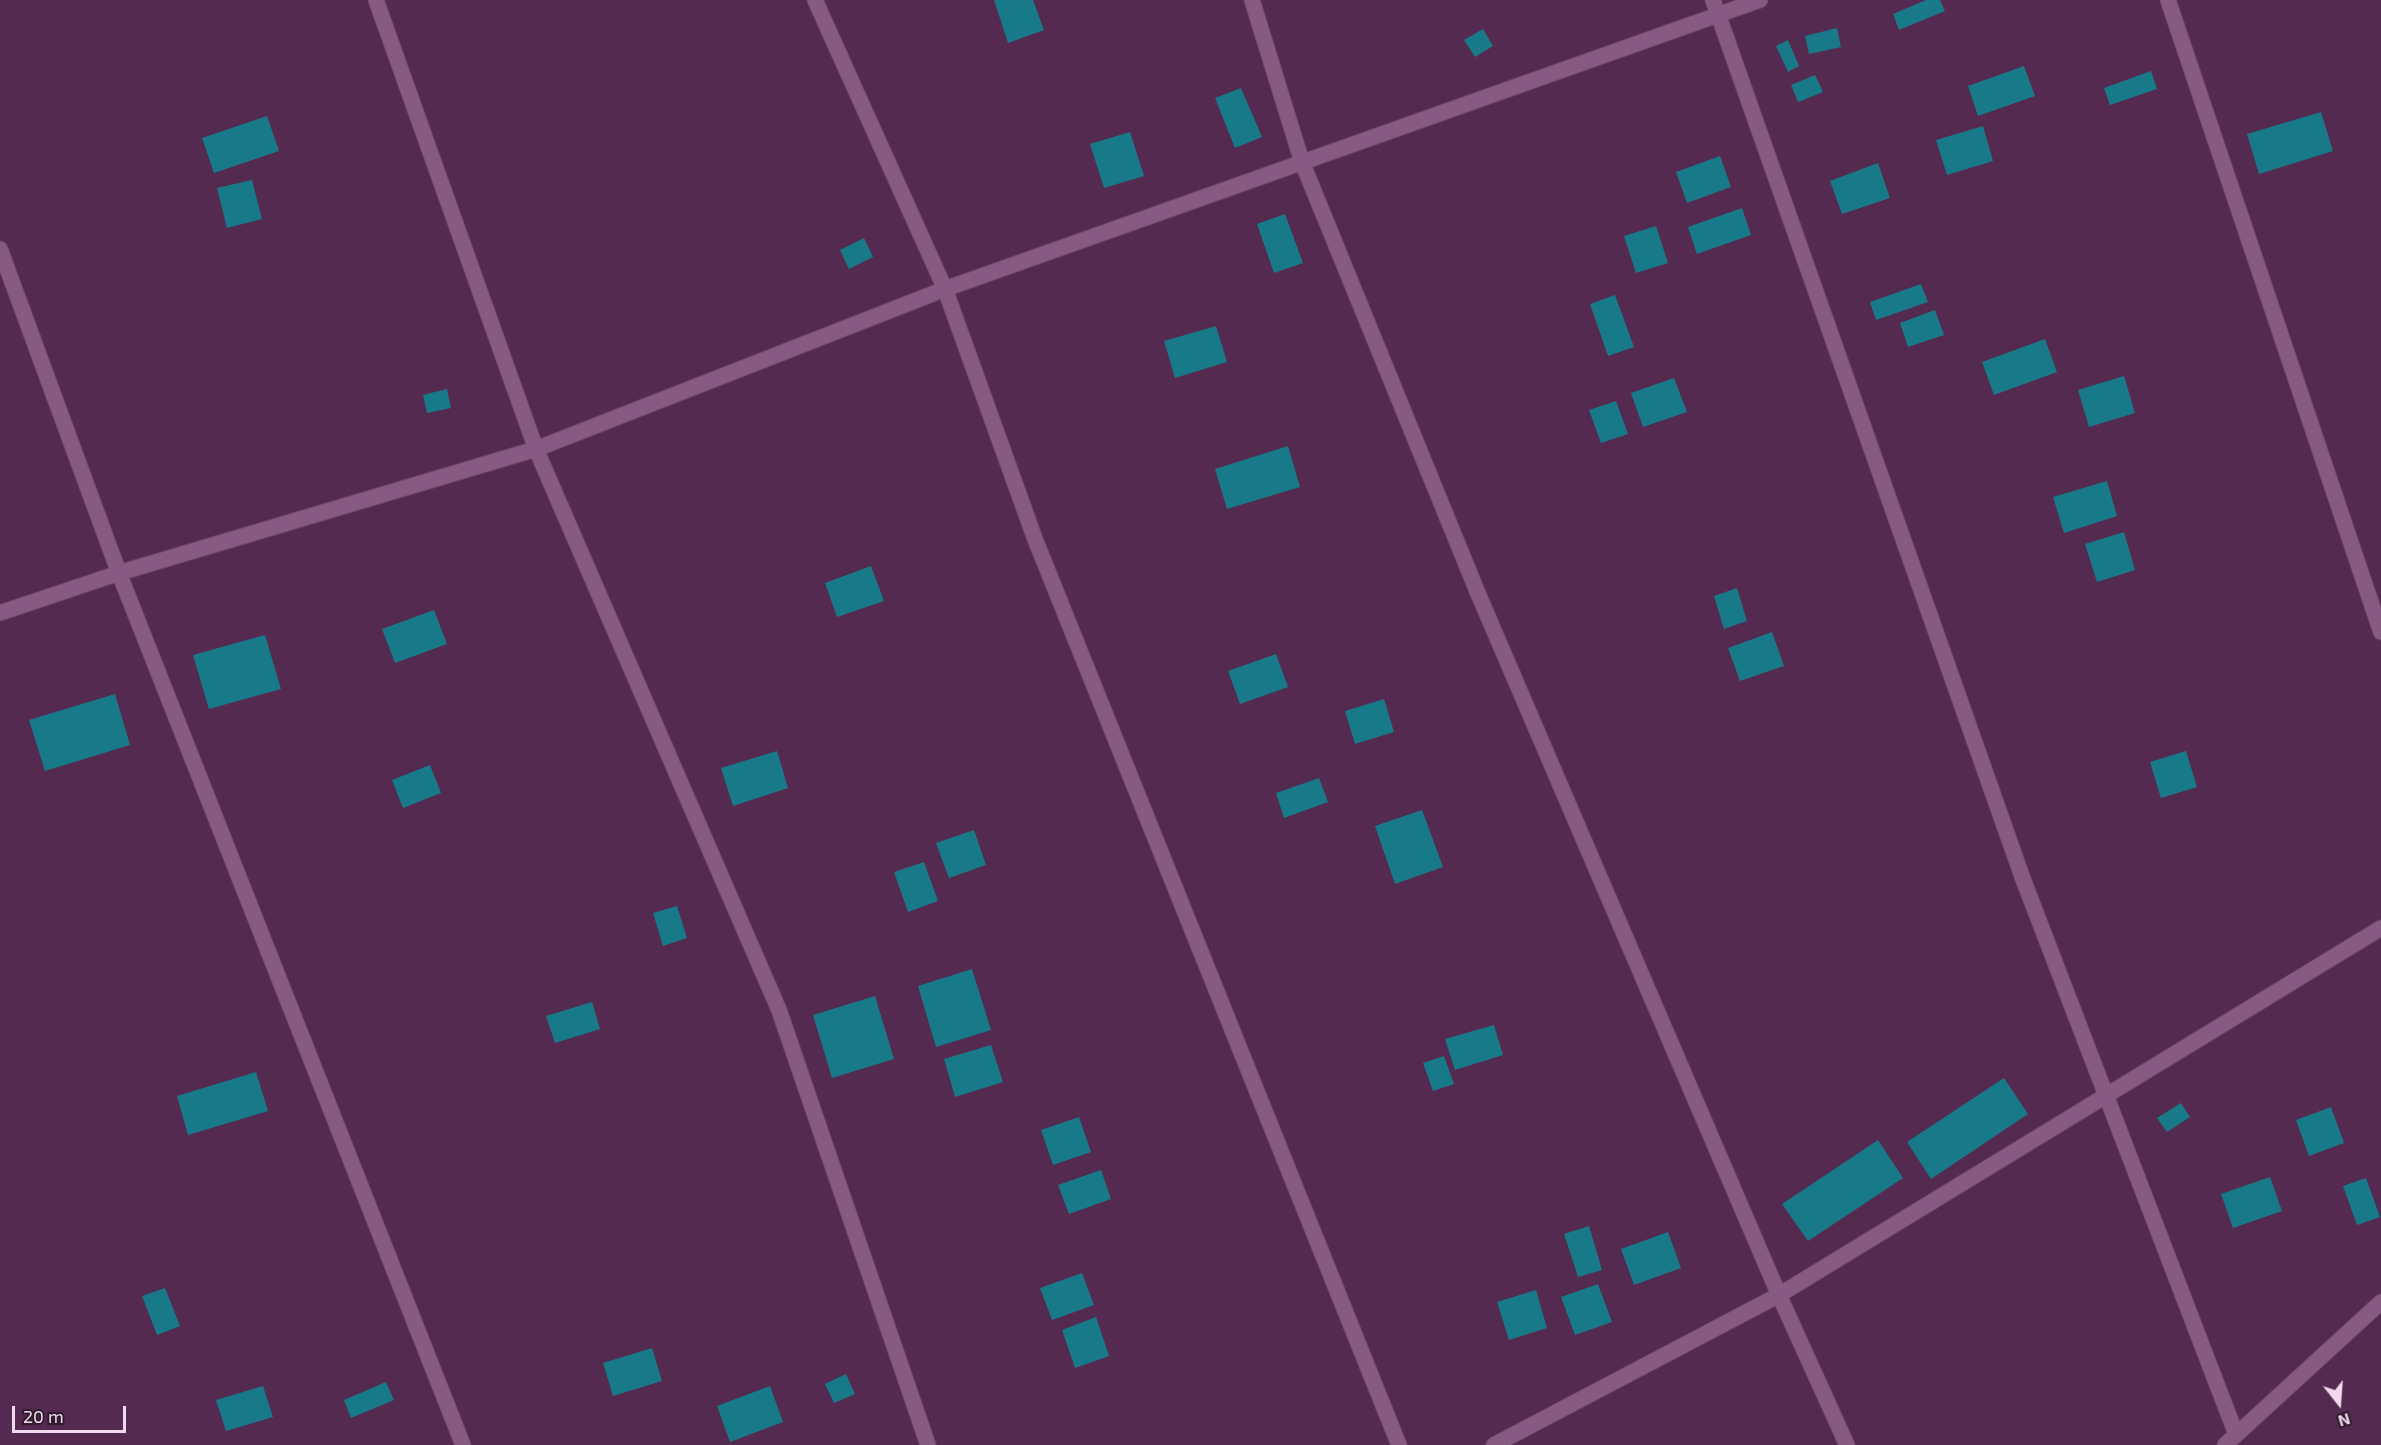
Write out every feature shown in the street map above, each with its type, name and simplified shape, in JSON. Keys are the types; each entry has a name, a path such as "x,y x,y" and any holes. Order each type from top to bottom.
{"street":[{"path":"376,0 536,449 779,1010 928,1445"},
{"path":"815,0 945,289 1040,550 1399,1445"},
{"path":"1252,0 1302,162 1477,591 1779,1295 1847,1445"},
{"path":"0,613 119,573 536,449 945,289 1302,162 1715,8 1760,0"},
{"path":"2168,0 2381,632"},
{"path":"1715,8 2019,868 2236,1434"},
{"path":"0,249 119,573 464,1445"},
{"path":"1494,1445 1779,1295 2381,928"},
{"path":"2224,1445 2381,1302"}],"building":[{"path":"994,0 1033,0 1044,30 1008,43"},
{"path":"1926,0 1940,0 1945,11 1899,30 1893,14"},
{"path":"1837,28 1841,47 1809,54 1805,36"},
{"path":"1483,29 1493,46 1475,57 1464,40"},
{"path":"1788,40 1799,66 1788,72 1776,46"},
{"path":"2024,66 2035,96 1978,116 1968,86"},
{"path":"2151,71 2157,89 2110,105 2104,88"},
{"path":"1815,75 1823,92 1798,102 1791,85"},
{"path":"1241,88 1262,137 1235,148 1215,98"},
{"path":"2321,112 2333,151 2259,174 2247,134"},
{"path":"267,116 279,151 214,173 202,138"},
{"path":"1983,126 1993,161 1947,175 1936,140"},
{"path":"1130,132 1144,176 1104,188 1090,144"},
{"path":"1720,156 1731,187 1687,203 1676,172"},
{"path":"1878,163 1890,198 1842,214 1830,181"},
{"path":"252,180 262,219 227,228 217,188"},
{"path":"1742,208 1751,235 1697,254 1688,227"},
{"path":"1285,214 1303,263 1274,273 1257,224"},
{"path":"1656,226 1668,263 1636,273 1624,236"},
{"path":"864,238 873,257 849,269 840,250"},
{"path":"1921,284 1928,302 1876,320 1870,302"},
{"path":"1615,295 1634,347 1608,356 1590,304"},
{"path":"1935,310 1944,335 1908,347 1900,323"},
{"path":"1216,326 1227,362 1175,378 1164,341"},
{"path":"2045,339 2057,372 1994,395 1982,362"},
{"path":"2124,376 2135,413 2089,427 2078,390"},
{"path":"1674,378 1687,412 1643,427 1631,393"},
{"path":"447,389 451,408 427,413 423,395"},
{"path":"1616,401 1628,434 1601,443 1589,410"},
{"path":"1288,446 1300,487 1227,509 1215,469"},
{"path":"2107,481 2117,516 2064,533 2053,497"},
{"path":"2124,532 2135,570 2097,582 2085,544"},
{"path":"871,566 884,601 837,617 825,583"},
{"path":"1737,588 1747,621 1724,629 1714,596"},
{"path":"434,610 447,644 395,663 382,629"},
{"path":"1772,632 1784,666 1740,681 1728,648"},
{"path":"265,635 281,689 209,709 193,655"},
{"path":"1276,654 1288,687 1240,704 1228,671"},
{"path":"115,694 130,745 45,771 29,720"},
{"path":"1384,699 1394,732 1355,744 1345,711"},
{"path":"777,751 788,788 733,806 721,768"},
{"path":"2186,751 2197,787 2161,798 2150,762"},
{"path":"430,765 441,793 403,808 392,780"},
{"path":"1319,778 1328,802 1284,818 1276,793"},
{"path":"1422,810 1443,867 1395,884 1375,826"},
{"path":"974,830 986,865 949,878 936,843"},
{"path":"924,862 938,901 908,912 894,872"},
{"path":"677,906 687,938 663,946 653,913"},
{"path":"972,969 991,1030 936,1047 918,986"},
{"path":"875,996 894,1059 832,1078 813,1015"},
{"path":"592,1002 600,1029 555,1043 546,1016"},
{"path":"1494,1025 1503,1055 1455,1070 1445,1039"},
{"path":"991,1045 1003,1082 955,1097 944,1059"},
{"path":"1444,1056 1454,1084 1433,1091 1423,1063"},
{"path":"256,1072 268,1111 188,1135 177,1096"},
{"path":"2004,1078 2028,1114 1931,1179 1907,1142"},
{"path":"2181,1103 2190,1117 2167,1132 2157,1118"},
{"path":"2331,1107 2344,1143 2309,1156 2296,1120"},
{"path":"1079,1117 1091,1152 1053,1165 1041,1130"},
{"path":"1878,1140 1903,1178 1808,1241 1782,1204"},
{"path":"1101,1170 1111,1199 1069,1214 1058,1185"},
{"path":"2270,1177 2282,1211 2233,1228 2221,1194"},
{"path":"2366,1178 2380,1217 2357,1225 2343,1186"},
{"path":"1589,1226 1602,1270 1578,1277 1564,1234"},
{"path":"1668,1232 1681,1268 1634,1285 1621,1249"},
{"path":"1082,1273 1094,1305 1052,1320 1040,1288"},
{"path":"1598,1284 1612,1322 1575,1335 1561,1297"},
{"path":"165,1288 180,1326 157,1335 142,1296"},
{"path":"1536,1290 1547,1328 1509,1340 1497,1302"},
{"path":"1096,1317 1109,1356 1075,1368 1062,1330"},
{"path":"652,1348 662,1381 613,1396 603,1363"},
{"path":"846,1374 855,1394 834,1403 825,1384"},
{"path":"386,1382 394,1400 351,1418 344,1400"},
{"path":"263,1386 273,1417 226,1431 216,1400"},
{"path":"770,1386 783,1422 730,1442 717,1406"}]}
